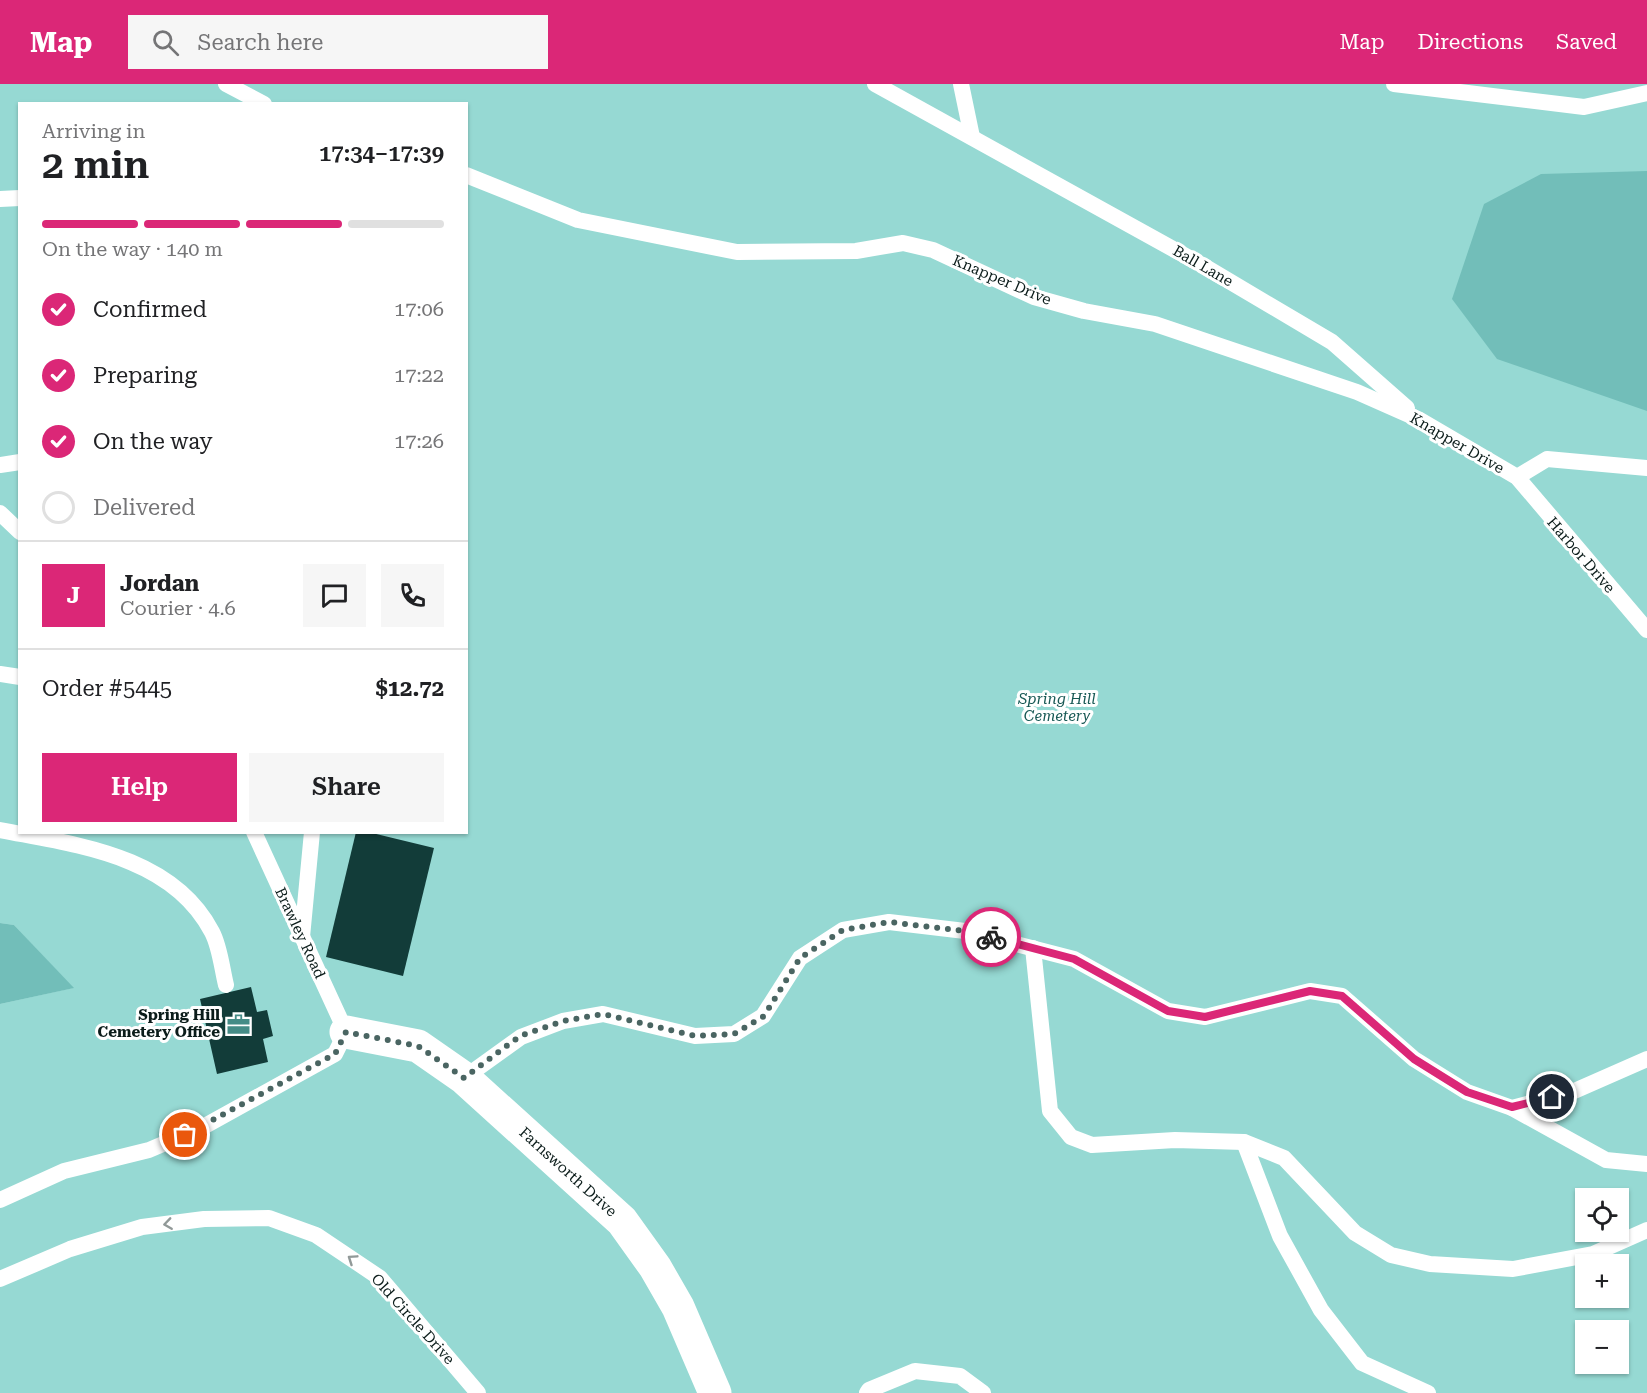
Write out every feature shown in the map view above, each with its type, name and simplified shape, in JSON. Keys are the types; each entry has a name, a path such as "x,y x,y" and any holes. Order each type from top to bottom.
{"street":[{"name":"Farnsworth Drive","path":"346,1032 418,1046 464,1078 622,1221 655,1268 678,1307 715,1393"}],"lane":[{"path":"226,84 260,102"},
{"name":"Ball Lane","path":"875,84 1202,265 1332,342 1419,419"},
{"path":"961,84 972,137"},
{"path":"1394,84 1584,107 1647,93"},
{"name":"Knapper Drive","path":"468,177 578,220 737,252 855,251 903,243 933,250 1034,297 1084,311 1155,324 1357,392 1419,419 1517,477"},
{"path":"0,199 18,198"},
{"path":"1517,477 1546,459 1647,468"},
{"path":"0,465 18,462"},
{"name":"Harbor Drive","path":"1517,477 1647,630"},
{"path":"0,513 18,530"},
{"path":"0,674 18,677"},
{"path":"0,830 18,834"},
{"path":"20,834 92,848 146,869 182,890 213,932 226,985"},
{"name":"Brawley Road","path":"255,834 346,1032"},
{"path":"302,938 312,834"},
{"path":"464,1078 520,1036 563,1021 603,1014 695,1036 734,1034 764,1016 800,958 843,930 889,922 965,931 1074,959 1168,1011 1205,1017 1310,991 1342,996 1414,1059 1467,1092 1512,1107 1606,1161 1647,1164"},
{"path":"1033,948 1050,1111 1071,1137 1092,1145 1175,1140 1244,1142 1284,1158 1355,1233 1391,1255 1430,1264 1513,1269 1593,1254 1647,1230"},
{"path":"0,1200 63,1171 149,1150 203,1127 335,1054 346,1032"},
{"path":"1512,1107 1572,1092 1647,1059"},
{"path":"1244,1142 1280,1236 1321,1310 1362,1363 1428,1393"},
{"name":"Old Circle Drive","path":"0,1279 70,1249 142,1227 204,1219 269,1218 316,1235 380,1278 478,1393"},
{"path":"867,1393 869,1390 915,1371 960,1376 983,1393"}],"green space":[{"name":"Spring Hill Cemetery","path":"0,84 1647,84 1647,1393 0,1393 0,1004 73,988 14,925 0,923"}],"shaded area":[{"path":"1647,171 1647,411 1497,359 1452,299 1484,204 1541,174"},
{"path":"0,923 14,925 74,988 0,1004"}],"building":[{"path":"356,834 376,834 434,848 403,976 326,957"},
{"name":"Spring Hill Cemetery Office","path":"251,987 257,1012 267,1010 273,1036 263,1039 268,1062 217,1074 200,999"}],"way so far":[{"path":"185,1135 335,1054 346,1032 418,1046 464,1078 520,1036 563,1021 603,1014 695,1036 734,1034 764,1016 800,958 843,930 889,922 965,931 991,937"}],"place":[{"name":"Spring Hill Cemetery Office","path":"238,1024"}],"route":[{"path":"991,937 1074,959 1168,1011 1205,1017 1310,991 1342,996 1414,1059 1467,1092 1512,1107 1552,1097"}]}
